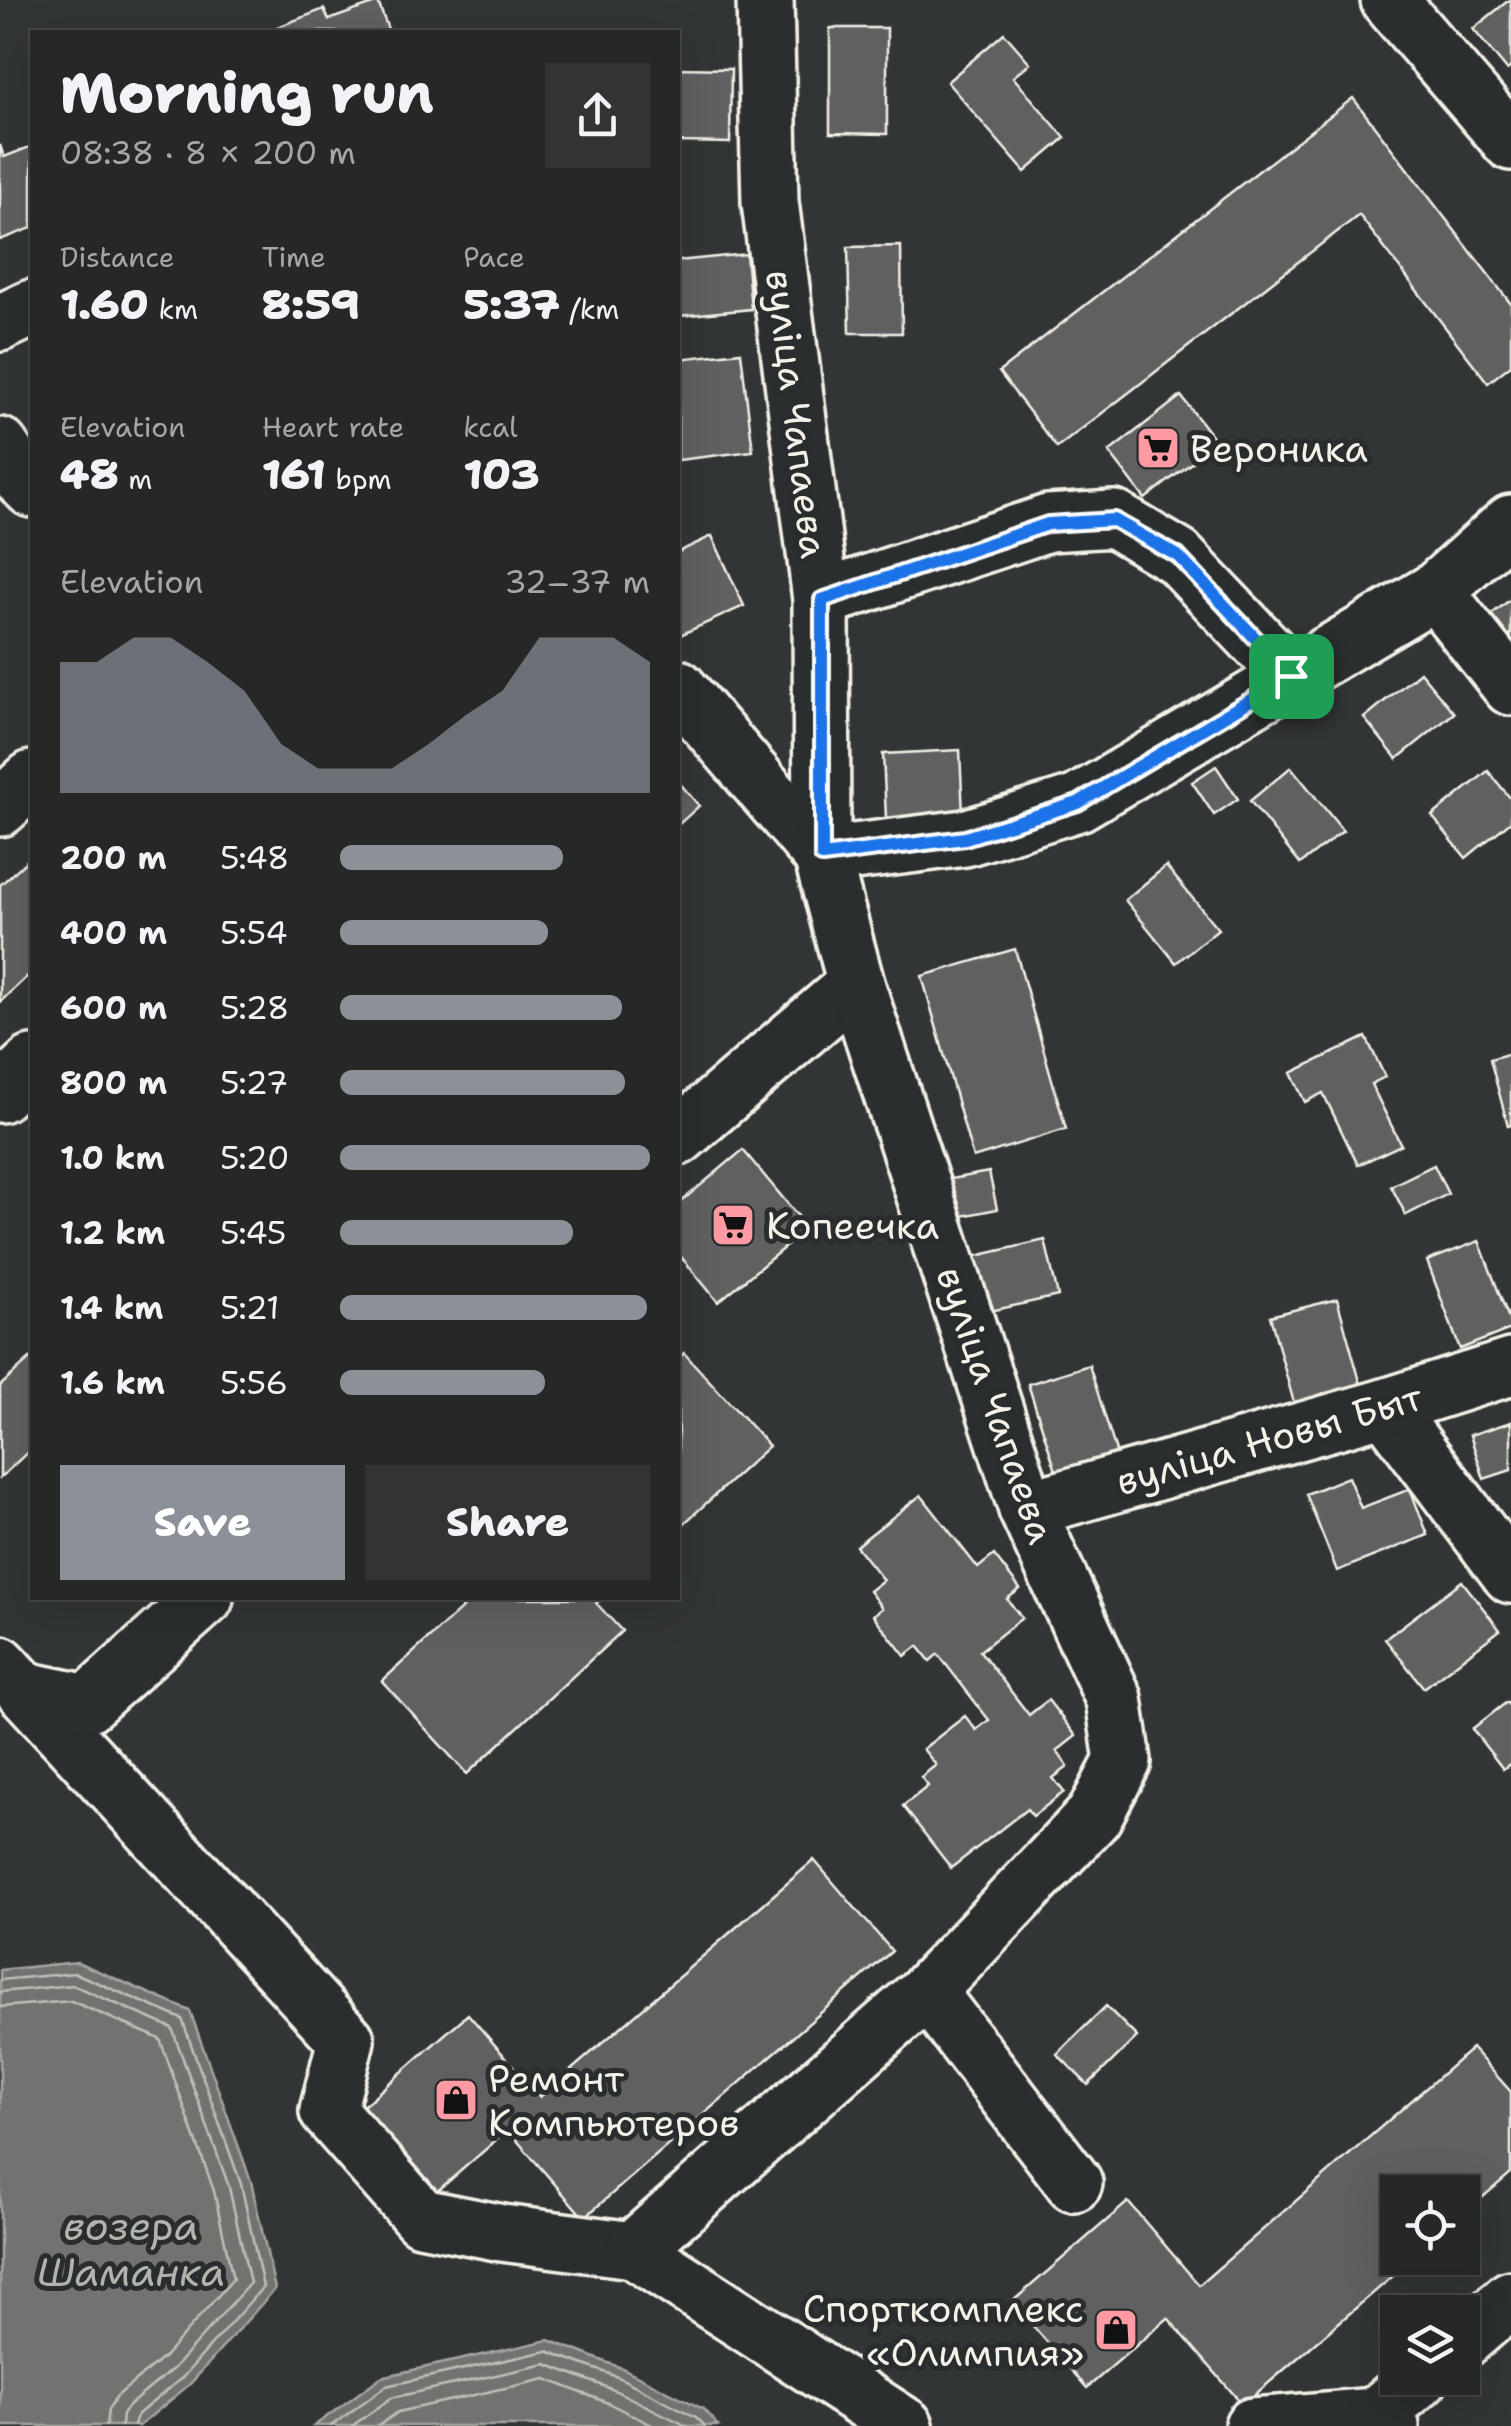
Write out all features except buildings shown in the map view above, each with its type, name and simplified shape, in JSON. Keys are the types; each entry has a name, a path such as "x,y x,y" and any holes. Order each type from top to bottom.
{"street":[{"name":"вуліца Чапаева","path":"633,2250 927,1991 1094,1816 1123,1761 1114,1699 1027,1510 856,984 822,856 822,600 770,202 765,0"},
{"path":"1389,0 1511,142"},
{"path":"0,323 30,309"},
{"path":"0,446 30,487"},
{"path":"822,600 1048,524 1114,520 1178,556 1291,676"},
{"path":"680,690 822,856 965,838 1078,803 1435,591 1511,523"},
{"path":"1435,591 1511,687"},
{"path":"0,808 30,780"},
{"path":"680,1135 856,984"},
{"path":"0,1094 30,1066"},
{"name":"вуліца Новы Быт","path":"1027,1510 1511,1367"},
{"path":"1385,1406 1511,1575"},
{"path":"12,1677 88,1703 203,1600"},
{"path":"12,1677 346,2040 328,2112 421,2217 633,2250 905,2426"},
{"path":"927,1991 1074,2183"},
{"path":"1480,2326 1511,2299"},
{"path":"1253,2426 1383,2421 1405,2395"}],"water":[{"name":"возера Шаманка","path":"77,1962 190,2011 251,2181 275,2289 190,2384 139,2426 0,2426 0,1970"},
{"path":"549,2340 624,2369 703,2409 718,2426 314,2426 381,2377"}],"place":[{"name":"Вероника","path":"1158,448"},
{"name":"Копеечка","path":"733,1225"},
{"name":"Ремонт Компьютеров","path":"456,2100"},
{"name":"Спорткомплекс «Олимпия»","path":"1116,2330"}],"route":[{"path":"1114,520 1178,556 1291,676 1078,803 965,838 822,856 822,600 1048,524 1114,520"}]}
